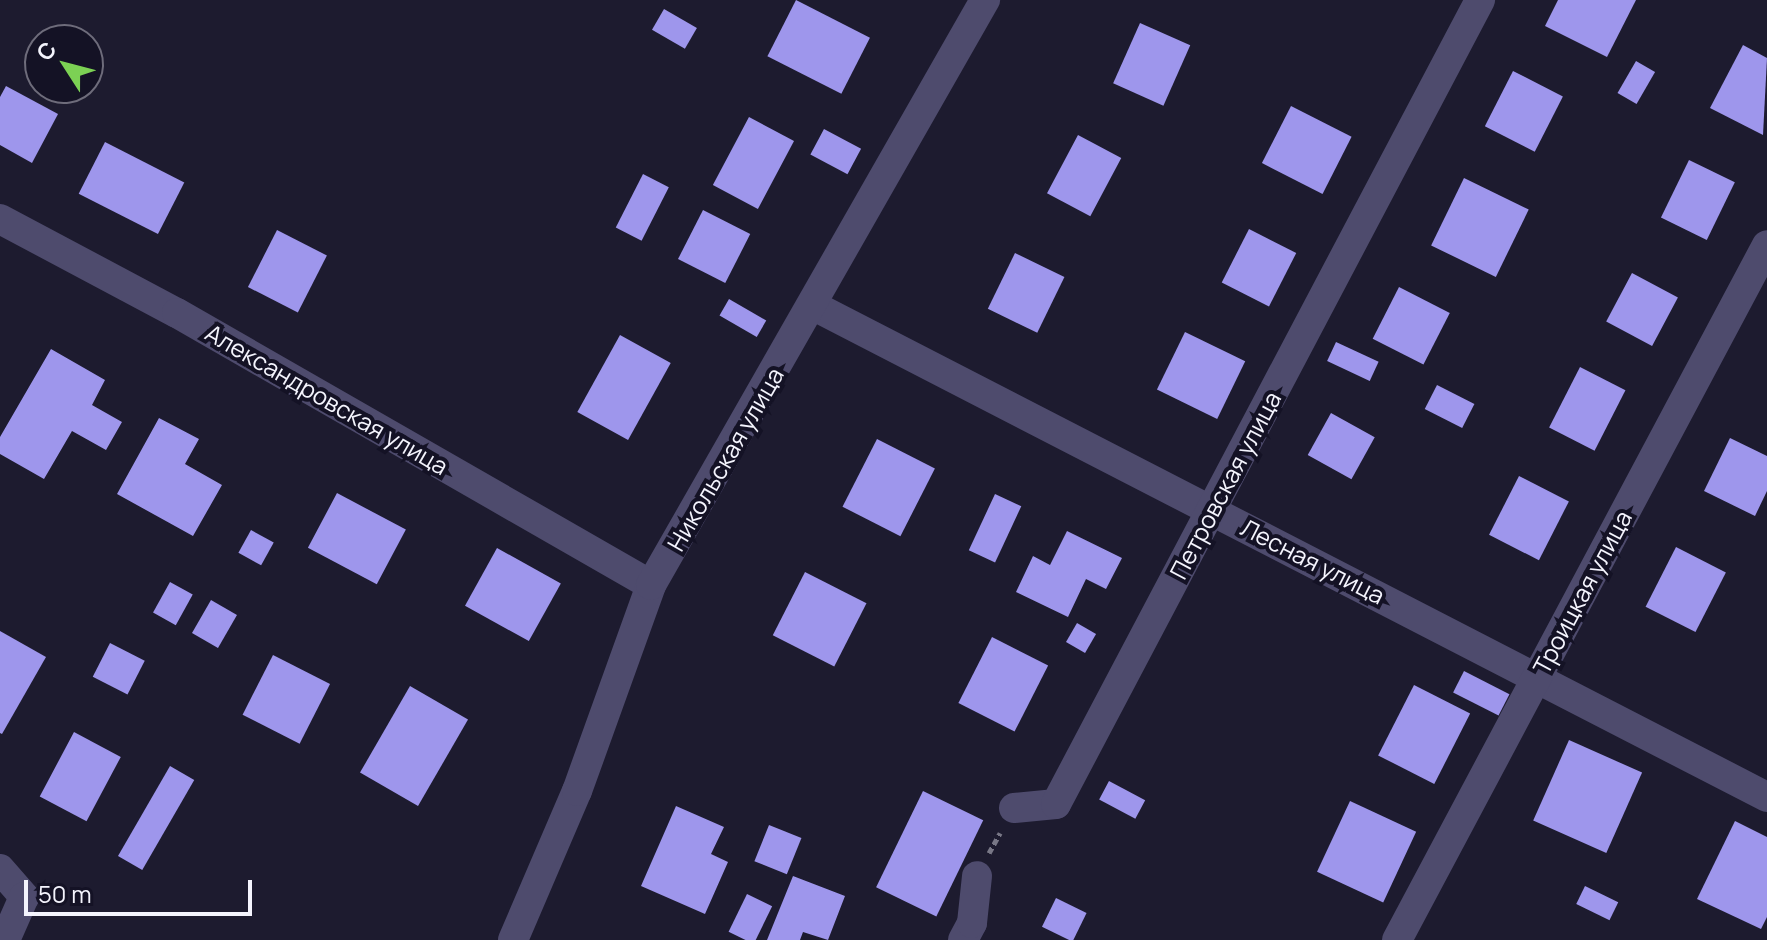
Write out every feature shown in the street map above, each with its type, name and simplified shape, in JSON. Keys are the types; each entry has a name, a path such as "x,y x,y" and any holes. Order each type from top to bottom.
{"street":[{"name":"Никольская улица","path":"513,940 577,791 651,585 814,306 985,0"},
{"name":"Петровская улица","path":"1014,808 1056,804 1480,0"},
{"name":"Александровская улица","path":"0,219 177,313 651,585"},
{"name":"Троицкая улица","path":"1397,940 1767,245"},
{"name":"Лесная улица","path":"814,306 1538,675 1767,797"},
{"path":"0,869 24,897 5,940"},
{"path":"963,940 972,923 977,876"}],"path":[{"path":"977,876 1014,808"}],"building":[{"path":"796,0 870,38 841,94 767,56"},
{"path":"1558,0 1636,0 1607,57 1545,26"},
{"path":"664,9 697,28 685,49 652,30"},
{"path":"1140,23 1190,45 1163,106 1113,83"},
{"path":"1743,45 1767,58 1763,135 1710,108"},
{"path":"1636,61 1655,72 1637,104 1618,93"},
{"path":"1513,71 1563,96 1535,152 1485,126"},
{"path":"6,86 24,96 24,104 39,104 58,114 32,163 0,145 0,97"},
{"path":"1291,106 1352,137 1323,194 1262,163"},
{"path":"749,117 794,141 758,209 713,185"},
{"path":"824,129 861,149 847,174 810,155"},
{"path":"1078,135 1121,158 1090,216 1047,193"},
{"path":"105,142 184,182 158,234 79,194"},
{"path":"1689,160 1735,182 1707,240 1661,218"},
{"path":"643,174 669,187 642,241 616,227"},
{"path":"1464,178 1529,210 1496,277 1431,245"},
{"path":"703,210 750,234 725,283 678,259"},
{"path":"1249,229 1296,253 1269,307 1222,282"},
{"path":"277,230 327,255 298,312 248,287"},
{"path":"1015,253 1064,277 1037,333 988,309"},
{"path":"1632,273 1678,297 1652,346 1606,322"},
{"path":"1399,287 1450,313 1423,365 1373,339"},
{"path":"729,299 766,320 757,337 720,315"},
{"path":"1185,332 1245,361 1217,419 1157,390"},
{"path":"620,335 671,363 628,440 577,412"},
{"path":"1336,342 1379,362 1370,381 1327,361"},
{"path":"51,349 105,380 92,405 122,422 106,450 72,431 44,479 0,454 0,437"},
{"path":"1580,367 1625,390 1595,451 1549,428"},
{"path":"1437,385 1474,404 1462,428 1425,409"},
{"path":"1331,413 1375,437 1351,479 1308,455"},
{"path":"159,418 199,439 185,464 222,485 193,536 117,494"},
{"path":"1730,438 1767,456 1767,491 1755,516 1704,491"},
{"path":"877,439 935,469 900,536 842,507"},
{"path":"1519,476 1569,501 1539,560 1489,535"},
{"path":"337,493 406,530 377,584 308,548"},
{"path":"995,494 1021,506 995,562 969,550"},
{"path":"251,530 274,543 261,565 238,553"},
{"path":"1067,531 1122,558 1106,589 1086,579 1068,617 1016,592 1033,556 1050,565"},
{"path":"1676,547 1726,572 1695,632 1646,607"},
{"path":"497,548 561,583 529,641 465,606"},
{"path":"805,572 866,603 834,667 773,635"},
{"path":"170,582 193,595 176,625 153,613"},
{"path":"211,600 237,615 218,648 192,633"},
{"path":"1077,623 1096,634 1085,653 1066,642"},
{"path":"0,631 46,657 2,734 0,733"},
{"path":"992,637 1048,666 1015,732 958,703"},
{"path":"110,643 145,661 127,695 93,677"},
{"path":"273,655 330,684 300,744 243,715"},
{"path":"1464,671 1509,694 1499,716 1453,692"},
{"path":"1414,685 1470,714 1434,784 1378,755"},
{"path":"410,686 468,720 418,806 360,773"},
{"path":"74,732 121,757 87,821 40,796"},
{"path":"1569,740 1642,773 1606,853 1533,820"},
{"path":"170,766 194,780 142,870 118,856"},
{"path":"1109,781 1145,800 1135,819 1099,800"},
{"path":"923,791 983,820 936,917 876,887"},
{"path":"1350,801 1416,832 1383,903 1317,872"},
{"path":"676,806 724,827 711,854 728,862 705,914 641,886"},
{"path":"1735,821 1767,837 1767,917 1761,929 1697,899"},
{"path":"769,825 801,838 787,874 754,861"},
{"path":"793,876 845,896 828,940 803,932 800,940 767,940"},
{"path":"1585,886 1618,902 1609,920 1576,904"},
{"path":"747,894 772,906 756,940 746,940 729,932"},
{"path":"1056,898 1087,913 1073,940 1042,927"}]}
